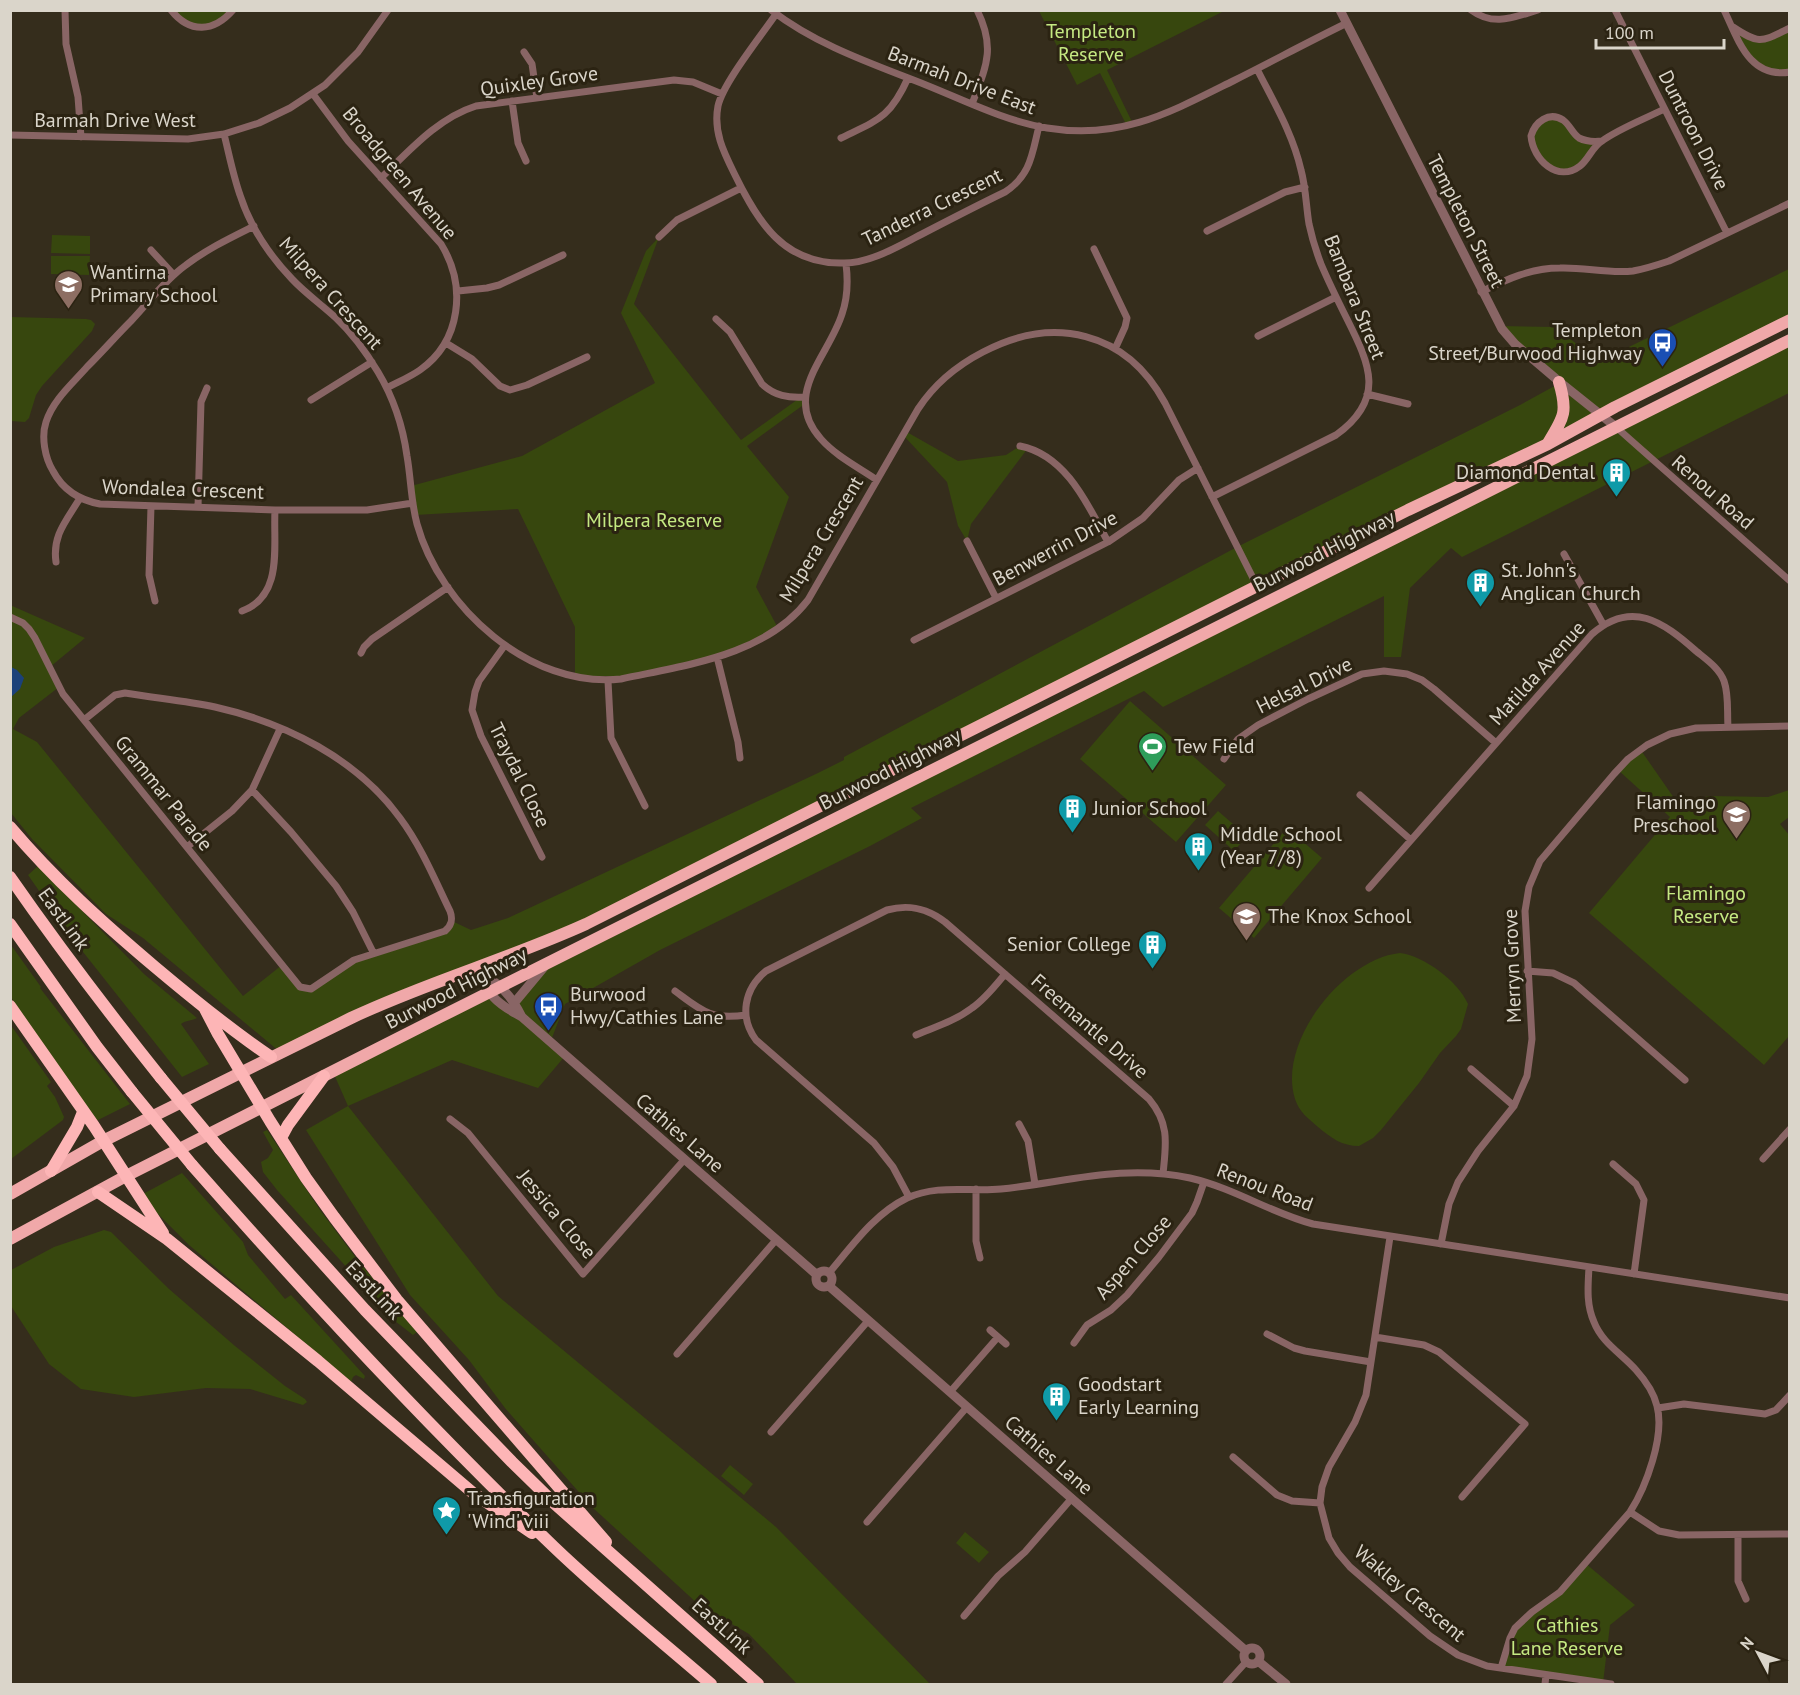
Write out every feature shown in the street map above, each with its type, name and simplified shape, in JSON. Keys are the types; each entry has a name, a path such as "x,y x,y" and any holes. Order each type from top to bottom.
{"highway":[{"name":"Burwood Highway","path":"10,1194 103,1141 386,1002 586,924 1408,510 1548,444 1790,320"},
{"name":"Burwood Highway","path":"10,1239 126,1176 502,986 1790,340"},
{"path":"1548,444 1561,422 1565,405 1559,382"},
{"path":"10,827 83,905 205,1009 271,1057"},
{"name":"EastLink","path":"10,877 47,930 161,1078 305,1245 442,1392 555,1504 758,1684"},
{"path":"10,924 97,1047 132,1092 286,1273 366,1358 555,1548 711,1684"},
{"path":"586,924 596,939"},
{"path":"10,1006 167,1239"},
{"path":"205,1009 262,1108 328,1209 397,1300 626,1566"},
{"path":"281,1138 324,1076"},
{"path":"51,1171 83,1112"},
{"path":"98,1192 167,1239 318,1361 473,1493 555,1548"}],"street":[{"path":"65,10 66,44 78,97 81,137"},
{"path":"171,10 178,19 190,26 206,27 219,22 233,10"},
{"name":"Barmah Drive West","path":"10,135 177,139 224,134 259,123 314,94 348,63 388,10"},
{"path":"972,104 988,56 986,30 977,10"},
{"name":"Templeton Street","path":"1340,10 1498,324 1506,335 1559,382 1616,427"},
{"path":"1471,10 1484,18 1500,21 1534,11"},
{"name":"Duntroon Drive","path":"1615,10 1726,233"},
{"path":"1724,10 1741,47 1753,62 1771,72 1790,72"},
{"name":"Barmah Drive East","path":"774,13 829,46 1004,117 1038,126 1069,130 1091,130 1137,124 1171,112 1347,23"},
{"name":"Tanderra Crescent","path":"774,13 722,94 717,113 718,137 741,188 759,219 785,246 812,259 846,264 883,253 1012,188 1023,177 1029,165 1038,126"},
{"path":"1733,27 1752,39 1761,40 1790,28"},
{"path":"524,52 532,64 537,98"},
{"name":"Bambara Street","path":"1212,497 1336,435 1358,414 1369,385 1366,360 1316,250 1305,187 1292,141 1257,69"},
{"path":"841,138 876,121 888,112 900,98 909,78"},
{"name":"Quixley Grove","path":"381,178 433,130 448,119 477,106 674,80 693,82 722,94"},
{"name":"Broadgreen Avenue","path":"314,94 342,134 441,244 453,267 458,291 456,315 446,343 433,359 418,371 387,388"},
{"path":"512,101 518,143 526,161"},
{"path":"1602,141 1591,142 1580,138 1565,122 1552,117 1538,122 1531,136 1540,159 1549,167 1563,172 1581,165 1602,141 1665,109"},
{"name":"Milpera Crescent","path":"224,134 240,195 254,226 281,267 346,329 372,362 387,388 403,435 413,503 422,538 433,562 448,587 477,622 505,645 531,661 582,679 608,681 733,652 782,626 808,600 924,399 948,373 968,360 1015,338 1047,332 1085,336 1114,349 1141,369 1155,385 1257,586"},
{"path":"1207,231 1285,192 1305,187"},
{"path":"659,237 677,220 741,188"},
{"path":"1481,292 1515,275 1538,270 1576,268 1617,272 1646,268 1669,261 1790,203"},
{"name":"Wondalea Crescent","path":"254,226 207,250 174,274 67,389 55,404 46,421 44,434 48,462 62,484 80,498 100,504 275,510 367,510 413,503"},
{"path":"1094,249 1127,318 1114,349"},
{"path":"151,250 174,274"},
{"path":"458,291 499,285 564,255"},
{"path":"846,264 847,293 843,313 812,374 805,397 809,420 822,440 877,480"},
{"path":"1258,336 1336,297"},
{"path":"716,320 730,332 767,389 780,396 805,397"},
{"path":"446,343 472,359 500,387 510,390 527,385 587,357"},
{"path":"311,400 372,362"},
{"path":"198,507 201,402 207,388"},
{"path":"1367,394 1408,404"},
{"name":"Renou Road","path":"1616,427 1790,581"},
{"path":"1020,446 1037,452 1066,472 1079,490 1108,542"},
{"name":"Benwerrin Drive","path":"914,640 1108,542 1135,524 1179,480 1198,468"},
{"path":"56,562 54,550 58,536 80,498"},
{"path":"151,506 149,575 155,601"},
{"path":"242,611 256,605 269,586 273,570 275,510"},
{"path":"967,541 996,598"},
{"path":"1564,554 1603,624"},
{"path":"362,653 364,647 372,639 448,587"},
{"name":"Grammar Parade","path":"10,617 29,629 63,694 300,987 307,989 314,987 351,962 373,952"},
{"name":"Matilda Avenue","path":"1369,888 1603,624 1628,617 1648,618 1676,633 1710,662 1721,675 1726,689 1728,727"},
{"name":"Traydal Close","path":"505,645 479,681 472,710 481,736 542,857"},
{"path":"717,657 740,758"},
{"name":"Helsal Drive","path":"1224,759 1238,739 1258,725 1362,674 1384,671 1407,674 1422,680 1496,743"},
{"path":"608,681 611,738 645,806"},
{"path":"84,720 115,695 125,693 214,707 261,721 308,741 343,762 385,800 410,834 450,911 452,923 445,930 373,952 357,919 336,886 252,790"},
{"name":"Merryn Grove","path":"1441,1244 1449,1204 1464,1172 1514,1106 1527,1076 1532,1049 1527,972 1526,898 1540,861 1614,774 1640,749 1670,734 1696,728 1790,726"},
{"path":"187,847 232,811 252,790 280,729"},
{"path":"1360,795 1412,840"},
{"name":"Freemantle Drive","path":"746,1015 745,1007 749,992 766,971 887,910 920,908 936,915 1152,1103 1162,1120 1166,1137 1163,1174"},
{"path":"514,1002 547,964"},
{"name":"Cathies Lane","path":"476,968 502,986 522,1017"},
{"name":"Cathies Lane","path":"476,968 489,993 507,1009 522,1017 817,1275"},
{"path":"1527,972 1553,973 1569,980 1685,1080"},
{"path":"916,1035 951,1021 970,1010 1005,974"},
{"path":"675,991 697,1008 710,1014 723,1017 746,1015 752,1035 761,1045 880,1149 893,1167 909,1197"},
{"path":"1471,1069 1514,1106"},
{"name":"Jessica Close","path":"450,1119 468,1133 583,1274 684,1160"},
{"path":"1019,1124 1028,1141 1035,1184"},
{"path":"1763,1159 1790,1130"},
{"path":"1613,1164 1636,1184 1644,1200 1634,1274"},
{"name":"Renou Road","path":"829,1273 880,1216 895,1204 909,1197 944,1189 1000,1189 1113,1173 1163,1174 1204,1182 1243,1195 1294,1219 1324,1226 1790,1298"},
{"name":"Aspen Close","path":"1074,1343 1087,1324 1111,1310 1121,1301 1160,1257 1192,1213 1204,1182"},
{"path":"976,1189 976,1241 980,1258"},
{"name":"Wakley Crescent","path":"1390,1237 1363,1404 1329,1467 1322,1487 1320,1503 1329,1538 1350,1567 1449,1651 1477,1663 1501,1668 1611,1684"},
{"path":"677,1354 776,1240"},
{"path":"1501,1668 1515,1628 1532,1612 1560,1592 1630,1512 1637,1502 1651,1465 1658,1433 1658,1408 1641,1376 1597,1330 1588,1303 1589,1267"},
{"path":"824,1271 829,1273 832,1279 829,1286 824,1288 819,1286 815,1280 817,1275 824,1271"},
{"name":"Cathies Lane","path":"829,1286 1246,1651"},
{"path":"771,1432 868,1321"},
{"path":"990,1330 1006,1344"},
{"path":"1266,1334 1288,1346 1305,1351 1371,1362"},
{"path":"950,1392 998,1337"},
{"path":"1375,1337 1424,1345 1439,1352 1525,1424 1462,1497"},
{"path":"1658,1408 1677,1404 1693,1404 1765,1414 1776,1410 1790,1395"},
{"path":"867,1522 967,1407"},
{"path":"1233,1457 1277,1495 1292,1501 1320,1503"},
{"path":"964,1616 998,1576 1022,1555 1072,1498"},
{"path":"1630,1512 1651,1527 1687,1536 1790,1534"},
{"path":"1738,1535 1738,1581 1746,1599"},
{"path":"1256,1650 1260,1656 1258,1661 1252,1664 1246,1662 1244,1658 1246,1651 1256,1650"},
{"path":"1258,1661 1286,1684"},
{"path":"1226,1684 1246,1662"},
{"path":"1545,1684 1546,1676"}],"green space":[{"path":"171,11 233,11 225,18 199,27"},
{"name":"Templeton Reserve","path":"1039,11 1224,11 1107,70 1133,124 1127,126 1100,73 1077,85"},
{"path":"1733,27 1753,39 1789,28 1789,72 1782,73 1753,62"},
{"path":"1559,118 1580,139 1602,141 1587,159 1563,172 1540,159 1532,132 1538,122"},
{"path":"52,235 90,236 90,254 51,253"},
{"name":"Milpera Reserve","path":"659,237 634,304 741,440 801,397 806,403 747,446 789,497 756,587 778,628 749,646 635,676 575,676 575,627 518,509 415,515 411,486 522,456 655,383 621,313 646,251"},
{"path":"51,256 90,256 89,275 51,274"},
{"path":"1789,269 1789,319 586,924 280,1052 143,938 106,914 32,839 11,813 10,605 85,638 50,667 59,687 19,718 13,729 37,742 243,996 282,965 307,989 347,964 444,931 452,921 471,930 508,918 818,773 1237,547 1560,383 1500,326 1554,327 1600,361"},
{"path":"11,317 86,319 95,324 92,331 42,386 36,395 29,418 25,422 11,421"},
{"path":"1789,340 1789,393 1462,557 1451,548 1410,588 1401,657 1384,657 1384,596 1163,707 1144,691 911,808 922,818 660,950 565,1004 550,1043 565,1056 538,1088 452,1060 348,1106 333,1072 489,993 507,1009 546,964"},
{"path":"905,431 958,461 1006,455 1020,446 1028,448 971,524 967,541 958,526 947,482 903,435"},
{"name":"Tew Field","path":"1130,701 1226,785 1176,842 1080,759"},
{"name":"Flamingo Reserve","path":"1640,749 1681,808 1708,796 1768,797 1789,790 1789,817 1780,824 1790,836 1789,1036 1764,1065 1589,913 1670,817 1618,770"},
{"path":"1218,811 1247,836 1234,851 1205,825"},
{"path":"1287,828 1322,858 1254,938 1219,908"},
{"path":"38,866 144,974 197,1018 181,1024 209,1064 182,1077 72,938 28,875"},
{"path":"11,945 40,988 130,1104 96,1121 11,997"},
{"path":"1400,953 1419,959 1439,971 1457,987 1468,1004 1461,1029 1381,1130 1359,1146 1347,1145 1328,1135 1299,1108 1295,1099 1292,1077 1296,1053 1305,1029 1319,1007 1337,987 1357,970 1378,959"},
{"path":"10,1024 51,1082 47,1086 64,1117 11,1159"},
{"path":"348,1106 498,1296 776,1527 930,1684 797,1684 749,1634 699,1605 592,1507 505,1408 469,1360 410,1295 306,1130"},
{"path":"267,1130 320,1210 417,1332 413,1335 395,1321 263,1172 261,1162 268,1158 273,1150 263,1132"},
{"path":"182,1173 243,1242 248,1255 285,1299 291,1295 365,1376 364,1379 356,1375 351,1382 189,1245 156,1212 143,1194"},
{"path":"104,1230 111,1232 169,1289 235,1346 307,1402 303,1405 250,1389 206,1388 134,1397 81,1389 49,1364 11,1306 11,1270 54,1247"},
{"path":"730,1465 753,1484 744,1495 721,1476"},
{"path":"965,1532 989,1552 979,1563 956,1543"},
{"name":"Cathies Lane Reserve","path":"1585,1563 1635,1605 1610,1625 1603,1683 1501,1668 1515,1628 1552,1599"}],"water":[{"path":"11,667 24,678 20,689 11,697"}],"place":[{"name":"Wantirna Primary School","path":"69,310"},
{"name":"Templeton Street/Burwood Highway","path":"1663,368"},
{"name":"Diamond Dental","path":"1616,498"},
{"name":"St. John's Anglican Church","path":"1480,608"},
{"name":"Tew Field","path":"1153,772"},
{"name":"Junior School","path":"1072,834"},
{"name":"Flamingo Preschool","path":"1737,840"},
{"name":"Middle School (Year 7/8)","path":"1199,872"},
{"name":"The Knox School","path":"1247,942"},
{"name":"Senior College","path":"1152,970"},
{"name":"Burwood Hwy/Cathies Lane","path":"549,1032"},
{"name":"Goodstart Early Learning","path":"1057,1422"},
{"name":"Transfiguration 'Wind' viii","path":"446,1536"}]}
